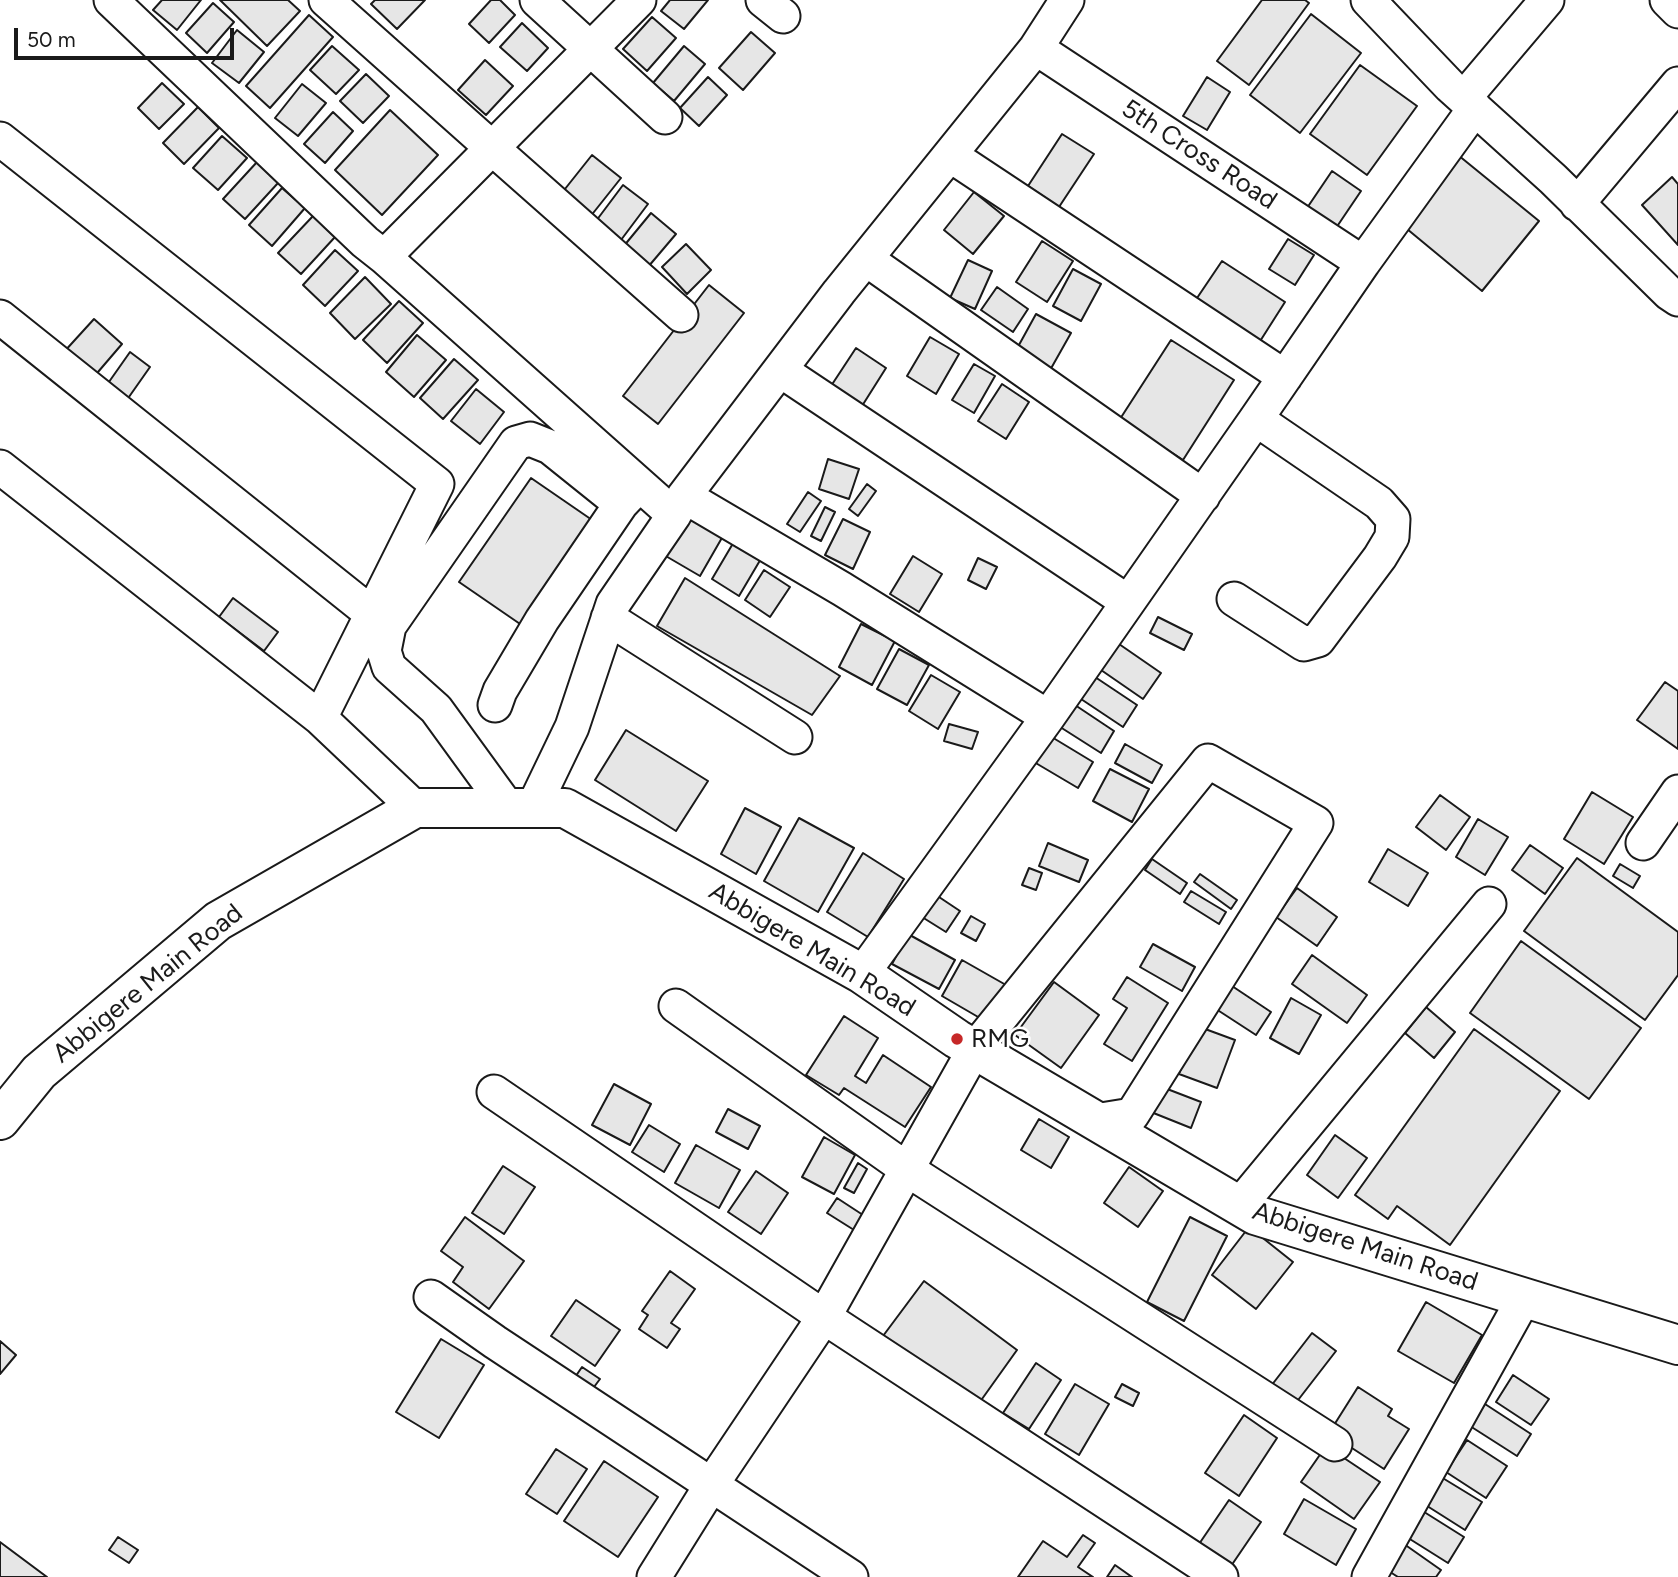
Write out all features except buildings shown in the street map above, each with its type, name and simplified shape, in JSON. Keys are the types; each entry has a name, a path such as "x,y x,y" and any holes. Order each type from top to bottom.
{"main road":[{"name":"Abbigere Main Road","path":"0,1120 39,1072 218,921 415,808 565,808 862,974 974,1050 1255,1215 1678,1345"}],"street":[{"path":"111,0 630,494"},
{"path":"326,0 681,315"},
{"path":"537,0 665,117"},
{"path":"384,257 639,0"},
{"path":"1048,717 842,589 679,506 630,494 550,447 530,439 516,443 389,626 384,650 389,667 436,709 521,808 572,727 613,604 679,506 866,259 1036,48 1067,0"},
{"path":"1368,0 1469,103 1553,179 1668,293 1678,299"},
{"path":"862,974 1048,717 1203,496 1469,103 1547,0"},
{"path":"1668,0 1678,11"},
{"name":"5th Cross Road","path":"1036,48 1363,262"},
{"path":"1577,204 1678,84"},
{"path":"0,139 437,484 320,718"},
{"path":"950,155 1285,377"},
{"path":"866,259 1203,496"},
{"path":"0,317 372,614"},
{"path":"780,370 1128,601"},
{"path":"1234,599 1304,644 1318,640 1392,537 1393,519 1379,503 1256,419"},
{"path":"0,467 320,718 415,808"},
{"path":"495,705 500,691 542,620 630,494"},
{"path":"608,618 795,737"},
{"path":"654,1577 712,1484 824,1317 974,1050 1208,761 1316,823 1132,1115 1095,1121"},
{"path":"1643,843 1678,792"},
{"path":"1239,1206 1489,904"},
{"path":"676,1006 908,1170 1335,1444"},
{"path":"494,1092 824,1317 1221,1577"},
{"path":"431,1297 851,1577"},
{"path":"1369,1577 1524,1298"}],"place":[{"name":"RMG","path":"957,1039"}]}
